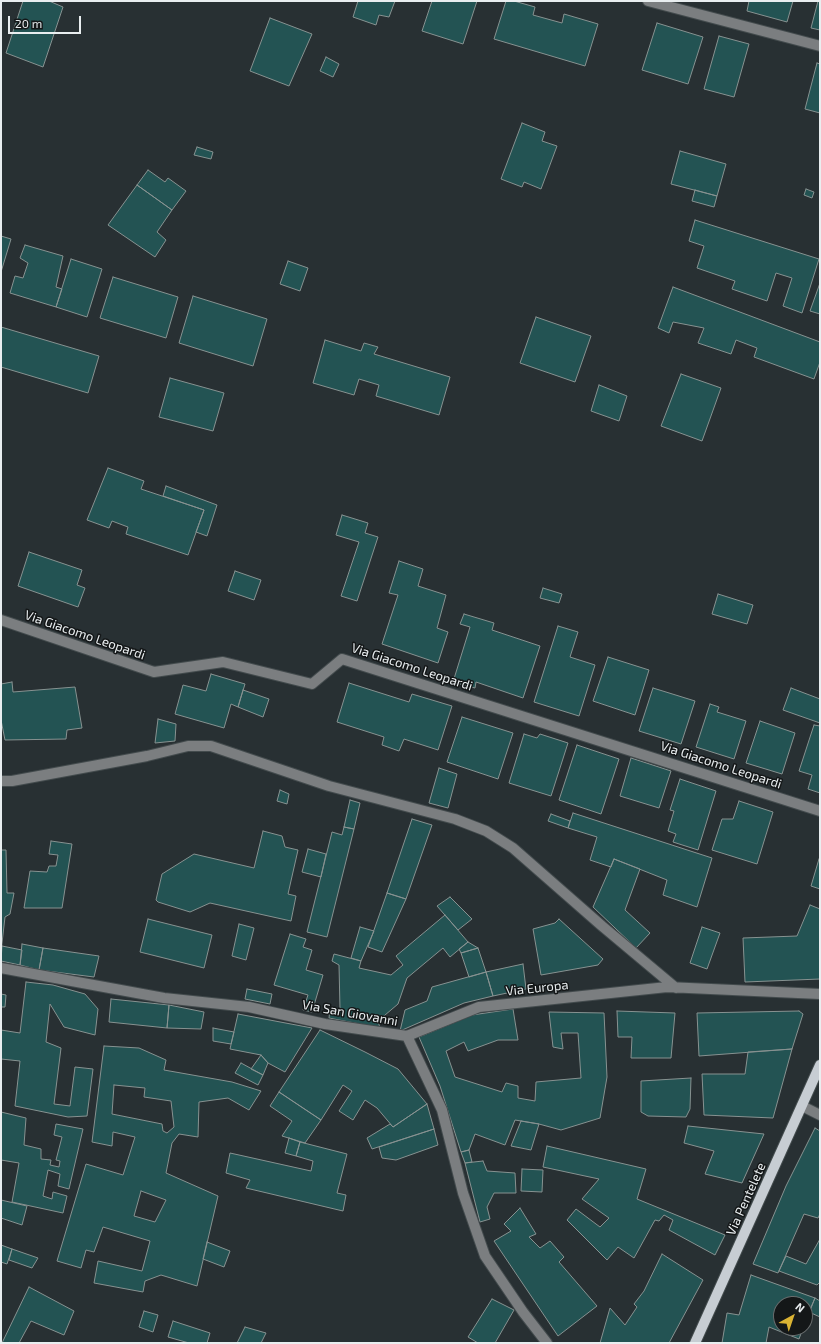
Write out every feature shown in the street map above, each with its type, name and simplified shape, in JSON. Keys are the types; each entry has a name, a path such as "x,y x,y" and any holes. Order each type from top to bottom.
{"main road":[{"name":"Via Pentelete","path":"695,1343 820,1065"}],"street":[{"path":"648,1 820,46"},
{"name":"Via Giacomo Leopardi","path":"1,620 154,672 223,662 312,684 342,659 820,810"},
{"path":"1,781 12,781 125,760 188,746 212,746 329,786 455,819 486,831 513,848 676,988"},
{"name":"Via San Giovanni","path":"1,968 164,998 249,1007 324,1024 407,1036 442,1110 463,1194 485,1256 523,1312 547,1343"},
{"name":"Via Europa","path":"407,1036 479,1007 667,987 820,994"},
{"path":"802,1106 820,1115"}],"building":[{"path":"23,1 49,1 63,7 43,67 6,53"},
{"path":"358,1 395,1 389,17 379,15 376,25 353,17"},
{"path":"432,1 477,1 463,44 422,31"},
{"path":"506,1 514,1 535,7 533,15 562,23 564,14 598,24 585,66 494,39"},
{"path":"749,1 793,1 787,22 747,11"},
{"path":"818,1 820,1 820,30 811,28"},
{"path":"270,18 312,34 289,86 250,71"},
{"path":"657,23 703,37 688,84 642,70"},
{"path":"719,36 749,44 734,97 704,89"},
{"path":"326,57 339,64 333,77 320,71"},
{"path":"817,63 820,64 820,113 805,109"},
{"path":"522,123 545,132 542,141 557,146 541,189 524,182 522,187 501,179"},
{"path":"197,147 213,152 211,159 194,155"},
{"path":"680,151 726,164 717,196 671,184"},
{"path":"148,170 165,182 168,178 186,191 172,210 137,185"},
{"path":"137,185 172,210 157,232 166,240 155,257 108,225"},
{"path":"806,189 814,192 812,198 804,195"},
{"path":"695,190 717,196 714,207 692,201"},
{"path":"695,220 819,259 802,313 783,306 792,278 776,273 767,301 732,289 735,281 697,268 704,246 689,241"},
{"path":"1,236 11,239 1,272"},
{"path":"25,245 63,256 56,287 62,289 56,307 10,293 15,276 23,278 28,263 20,258"},
{"path":"71,259 102,269 87,317 56,307"},
{"path":"288,261 308,268 300,291 280,284"},
{"path":"113,277 178,297 166,338 100,318"},
{"path":"820,283 820,314 810,311"},
{"path":"673,287 820,342 820,362 814,379 754,357 757,348 736,340 731,354 698,343 704,328 673,322 669,333 658,328"},
{"path":"193,296 267,319 253,366 179,343"},
{"path":"536,317 591,336 575,382 520,363"},
{"path":"1,327 99,356 88,393 1,367"},
{"path":"325,340 361,351 364,343 378,347 374,354 450,377 439,415 376,396 379,385 359,379 354,395 313,383"},
{"path":"681,374 721,388 702,441 661,426"},
{"path":"170,378 224,393 213,431 159,417"},
{"path":"599,385 627,396 619,421 591,411"},
{"path":"108,468 144,481 141,489 204,510 188,555 126,534 128,527 112,521 109,528 87,520"},
{"path":"166,486 217,505 207,536 196,532 204,510 163,496"},
{"path":"342,515 368,523 365,533 378,537 357,601 341,596 359,542 336,535"},
{"path":"29,552 82,570 77,585 85,588 78,607 18,586"},
{"path":"399,561 423,569 418,586 446,595 437,628 448,632 438,663 382,644 398,595 389,593"},
{"path":"235,571 261,580 254,600 228,591"},
{"path":"543,588 562,594 559,603 540,598"},
{"path":"718,594 753,605 747,624 712,614"},
{"path":"464,614 494,623 492,630 540,646 523,698 476,682 475,688 453,682 470,627 460,624"},
{"path":"558,626 578,632 570,657 595,665 579,716 534,702"},
{"path":"608,657 649,670 635,715 593,701"},
{"path":"211,674 245,684 238,707 231,704 224,728 175,714 183,685 206,691"},
{"path":"12,682 13,692 75,687 82,728 67,730 66,739 5,740 1,720 1,684"},
{"path":"349,683 409,702 412,694 452,706 438,750 404,739 399,751 382,745 384,737 337,722"},
{"path":"653,688 695,701 681,744 639,731"},
{"path":"791,688 820,699 820,723 783,710"},
{"path":"243,690 269,699 263,717 238,707"},
{"path":"710,704 719,707 717,712 746,721 734,759 696,747"},
{"path":"462,717 513,733 498,779 447,762"},
{"path":"158,719 176,724 175,741 155,743"},
{"path":"760,721 795,733 782,774 746,763"},
{"path":"814,725 820,726 820,793 808,789 812,775 799,771"},
{"path":"524,734 537,738 540,734 568,743 551,796 509,783"},
{"path":"577,745 619,759 601,814 559,800"},
{"path":"631,758 671,771 659,808 620,796"},
{"path":"439,768 457,774 448,808 429,803"},
{"path":"680,779 716,791 698,850 673,842 676,834 668,831 674,811 670,810"},
{"path":"280,790 289,794 287,804 277,801"},
{"path":"350,800 360,803 354,829 344,827"},
{"path":"739,801 773,812 757,864 712,850 722,819 733,819"},
{"path":"573,813 712,858 697,907 663,895 667,880 614,859 611,867 590,860 597,837 568,828"},
{"path":"551,814 570,821 568,828 548,821"},
{"path":"412,819 432,825 406,899 387,893"},
{"path":"344,827 354,829 327,937 307,932 332,832 342,835"},
{"path":"263,831 282,836 285,847 298,850 288,894 296,896 291,921 210,903 190,912 158,902 156,900 162,874 194,854 254,868"},
{"path":"51,841 72,844 62,908 24,908 30,871 47,872 49,866 56,866 58,855 49,854"},
{"path":"308,849 326,854 321,877 302,872"},
{"path":"1,850 6,850 7,893 14,893 10,914 5,917 1,952"},
{"path":"614,859 640,869 625,910 650,933 636,948 593,907"},
{"path":"820,859 820,889 811,886"},
{"path":"387,893 406,899 382,952 368,947"},
{"path":"450,897 472,919 458,930 437,906"},
{"path":"810,905 820,909 820,979 745,982 743,938 797,936"},
{"path":"445,915 468,942 450,957 443,948 407,978 398,1004 378,1021 380,1028 329,1018 330,1008 340,1009 339,965 332,961 334,954 361,961 359,968 391,975 403,965 396,956"},
{"path":"148,919 212,935 204,968 140,952"},
{"path":"559,919 603,959 598,965 541,975 533,929 555,923"},
{"path":"239,924 254,928 246,960 232,956"},
{"path":"360,927 374,931 361,961 351,958"},
{"path":"702,927 720,933 707,969 690,963"},
{"path":"290,934 306,939 303,947 312,950 306,970 323,975 312,1012 303,1010 308,995 274,985"},
{"path":"468,942 478,948 461,953 459,949"},
{"path":"22,944 43,948 39,970 20,965"},
{"path":"2,946 22,950 20,965 1,961"},
{"path":"43,948 99,956 94,977 39,970"},
{"path":"478,948 486,972 469,977 461,953"},
{"path":"523,964 526,989 493,996 486,972"},
{"path":"486,972 493,996 464,1003 400,1031 405,1010 427,1001 432,987"},
{"path":"26,982 53,985 85,994 98,1009 95,1035 64,1027 50,1004 46,1042 61,1048 54,1104 70,1106 75,1067 93,1069 87,1116 68,1117 15,1106 20,1061 1,1059 1,1030 20,1033"},
{"path":"247,989 272,994 270,1004 245,999"},
{"path":"1,994 6,995 5,1007 1,1007"},
{"path":"111,999 169,1005 167,1028 109,1022"},
{"path":"169,1005 204,1012 201,1029 167,1028"},
{"path":"513,1009 518,1040 498,1040 468,1051 464,1042 446,1051 455,1077 502,1092 506,1083 518,1086 518,1098 535,1101 536,1082 581,1078 578,1033 561,1033 563,1049 553,1047 549,1012 604,1013 607,1077 600,1118 561,1130 515,1120 505,1145 475,1134 469,1150 461,1152 440,1086 419,1037 472,1015"},
{"path":"617,1011 675,1013 671,1058 631,1058 632,1037 618,1037"},
{"path":"799,1011 803,1014 792,1049 699,1056 697,1013"},
{"path":"238,1014 312,1028 285,1072 268,1063 261,1055 230,1049"},
{"path":"213,1028 234,1032 231,1044 213,1041"},
{"path":"320,1030 398,1069 427,1104 393,1127 377,1108 365,1100 353,1120 339,1111 352,1091 343,1085 321,1120 279,1092"},
{"path":"104,1046 139,1048 166,1060 164,1070 232,1082 261,1091 249,1110 228,1098 199,1102 198,1137 179,1134 172,1143 166,1173 218,1196 197,1286 161,1275 145,1281 143,1292 94,1283 98,1261 142,1271 150,1241 103,1227 94,1252 86,1250 81,1268 57,1261 86,1164 123,1175 135,1137 113,1132 112,1146 92,1142","holes":["114,1085 145,1088 144,1097 171,1101 174,1127 167,1133 163,1131 162,1124 112,1114","141,1191 166,1200 155,1222 134,1216"]},
{"path":"792,1049 773,1118 704,1115 702,1074 745,1074 748,1052"},
{"path":"261,1055 268,1063 263,1075 251,1069"},
{"path":"241,1063 263,1075 258,1085 235,1073"},
{"path":"691,1078 690,1109 686,1117 648,1116 641,1112 641,1081"},
{"path":"279,1092 321,1120 305,1143 282,1136 292,1121 270,1106"},
{"path":"427,1104 434,1129 372,1149 367,1138 390,1124 393,1127"},
{"path":"1,1112 26,1118 24,1145 41,1149 41,1159 51,1160 50,1165 59,1167 60,1161 56,1160 62,1137 54,1135 56,1124 83,1129 69,1189 58,1186 60,1174 48,1170 43,1196 52,1199 53,1192 67,1196 63,1213 12,1202 19,1163 1,1160"},
{"path":"521,1121 539,1124 531,1150 511,1146"},
{"path":"688,1126 764,1134 742,1183 705,1174 714,1151 684,1143"},
{"path":"815,1128 820,1131 820,1214 818,1218 804,1214 778,1273 753,1264 786,1186"},
{"path":"434,1129 438,1145 396,1160 382,1158 379,1147"},
{"path":"289,1138 300,1142 296,1156 285,1153"},
{"path":"300,1142 347,1154 337,1193 346,1195 343,1211 246,1188 250,1180 226,1173 230,1153 311,1171 313,1161 296,1156"},
{"path":"547,1146 646,1169 637,1199 725,1235 715,1255 669,1230 673,1220 664,1215 659,1221 655,1220 634,1258 618,1247 607,1260 567,1220 576,1209 600,1227 609,1218 582,1199 599,1179 543,1167"},
{"path":"469,1150 472,1162 465,1163 461,1152"},
{"path":"483,1161 487,1171 515,1173 516,1193 494,1193 487,1207 490,1219 480,1222 465,1163"},
{"path":"522,1169 543,1170 542,1192 521,1191"},
{"path":"1,1200 27,1206 22,1225 1,1218"},
{"path":"520,1208 536,1234 529,1237 540,1248 550,1241 564,1257 559,1262 597,1306 558,1336 494,1241 511,1231 504,1224"},
{"path":"820,1239 820,1282 817,1285 779,1271 786,1256 806,1264"},
{"path":"207,1242 230,1251 224,1267 203,1259"},
{"path":"1,1245 12,1249 7,1264 1,1262"},
{"path":"12,1249 38,1258 32,1268 9,1260"},
{"path":"662,1254 703,1280 669,1343 600,1343 610,1308 625,1325 637,1307 634,1304 644,1291"},
{"path":"751,1275 809,1296 773,1296 773,1329 769,1327 766,1343 722,1343 727,1313 739,1315"},
{"path":"29,1287 74,1311 64,1335 31,1321 19,1343 2,1343"},
{"path":"815,1298 820,1301 820,1317 813,1314 813,1303"},
{"path":"492,1299 514,1310 495,1343 478,1343 468,1337"},
{"path":"144,1311 158,1315 153,1332 139,1327"},
{"path":"173,1321 210,1333 207,1343 189,1343 168,1337"},
{"path":"245,1327 266,1333 261,1343 237,1343"},
{"path":"792,1336 800,1336 799,1339"}]}
